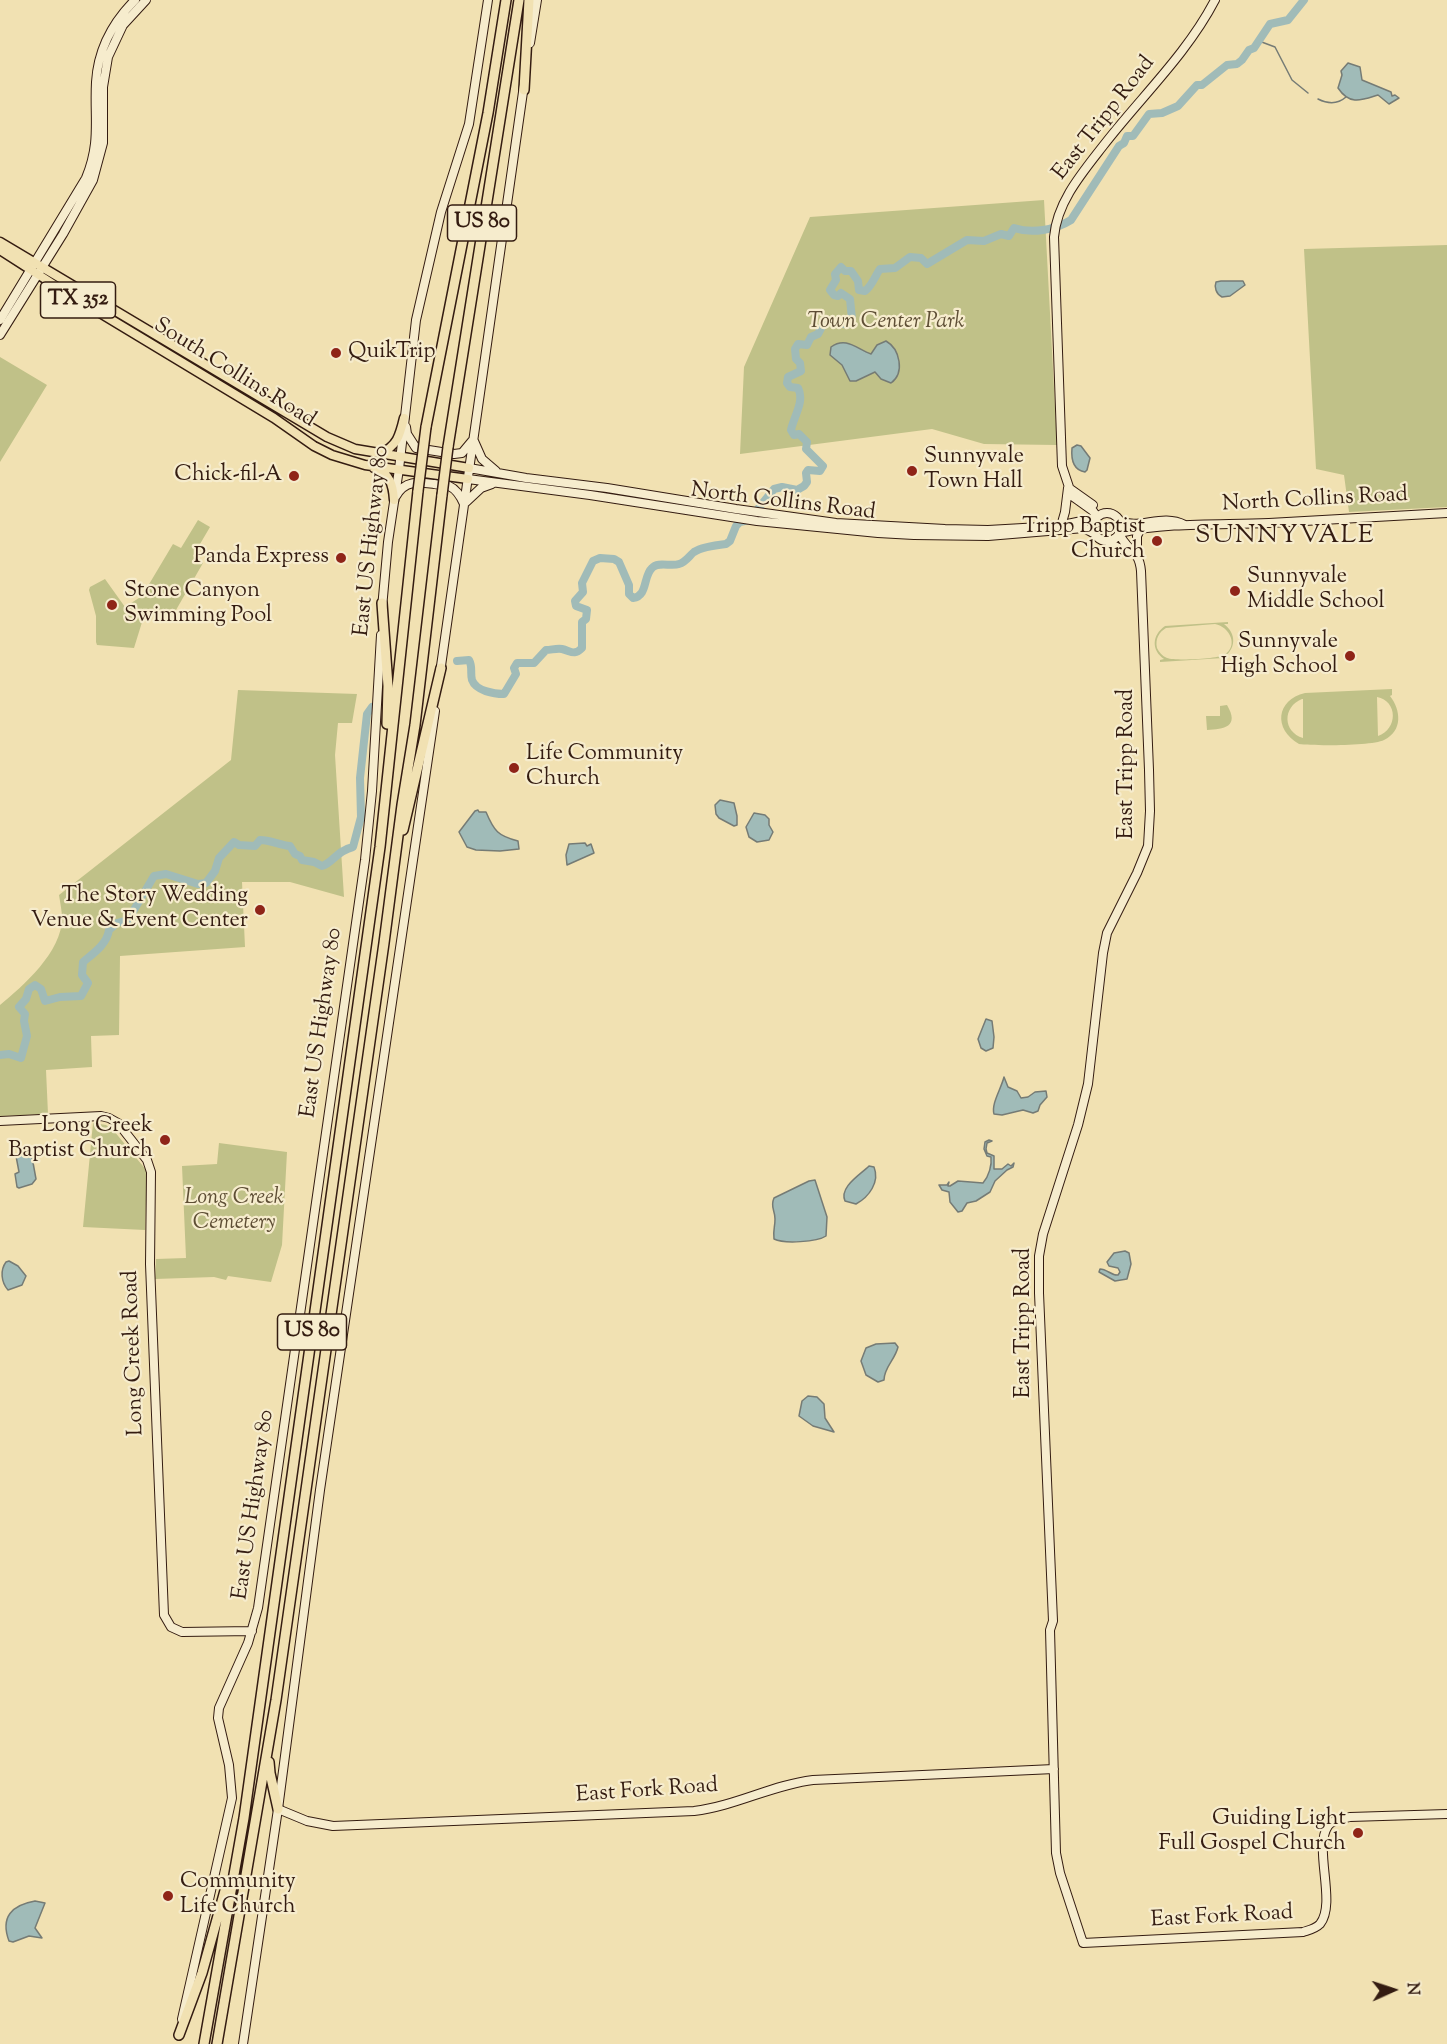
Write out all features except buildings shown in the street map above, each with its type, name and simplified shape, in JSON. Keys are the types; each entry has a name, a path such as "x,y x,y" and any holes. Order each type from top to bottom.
{"highway":[{"name":"US 80","path":"204,2044 244,1818 380,847 426,427 489,103 506,0"},
{"name":"US 80","path":"217,2044 272,1724 415,725 448,447 519,0"},
{"path":"524,90 529,0"},
{"path":"380,847 388,686 382,603"},
{"path":"396,849 406,822 441,668"},
{"path":"272,1724 270,1773 278,1809"},
{"path":"178,2039 202,1973 244,1818"}],"main road":[{"name":"South Collins Road","path":"0,242 36,268 274,418 314,446 347,461 365,465 468,479"},
{"name":"South Collins Road","path":"0,250 36,268 327,437 355,449 469,468"},
{"path":"274,418 279,410"},
{"path":"380,453 389,450 399,440 404,418"},
{"path":"365,465 380,470 390,478 394,489 394,500"}],"street":[{"path":"0,321 36,268 99,165 104,133 96,85 99,63 107,38 135,0"},
{"path":"124,17 146,0"},
{"name":"East US Highway 80","path":"178,2039 232,1798 229,1765 218,1718 219,1708 252,1631 258,1608 365,860 372,791 382,603 416,320 441,212 470,124 488,0"},
{"path":"243,2044 278,1809 319,1498 537,0"},
{"name":"East Tripp Road","path":"1068,487 1062,466 1055,234 1058,217 1064,201 1084,169 1173,61 1207,16 1215,0"},
{"path":"0,335 36,268"},
{"path":"404,418 407,434 416,448 454,454 462,453 473,439"},
{"path":"473,439 482,459 499,473"},
{"name":"North Collins Road","path":"469,468 736,509 772,515 781,520"},
{"name":"North Collins Road","path":"468,479 725,516 878,529 914,536 1084,528 1095,534"},
{"path":"394,500 400,489 417,482 449,486 459,494 464,504"},
{"path":"464,504 481,488 499,483"},
{"path":"1068,487 1119,520 1119,533 1113,539 1105,541"},
{"path":"1068,487 1076,501 1093,511 1097,518"},
{"path":"1061,526 1068,487"},
{"path":"644,503 645,494"},
{"path":"1106,513 1097,518 1093,526 1095,534 1128,552 1137,561 1141,571"},
{"name":"North Collins Road","path":"1119,533 1141,528 1185,525 1269,523 1447,513"},
{"name":"North Collins Road","path":"1017,532 1097,518"},
{"name":"North Collins Road","path":"1119,520 1133,524 1173,520 1185,525"},
{"path":"1137,555 1137,536 1141,528"},
{"name":"East Tripp Road","path":"1083,1943 1058,1862 1050,1630 1053,1621 1039,1256 1043,1233 1075,1136 1088,1084 1107,933 1148,846 1149,770 1141,571 1137,555 1125,544 1119,533"},
{"name":"Long Creek Road","path":"0,1121 101,1116 118,1123 147,1160 151,1172 150,1264 164,1616 171,1627 182,1632 252,1631"},
{"name":"East Fork Road","path":"278,1809 307,1821 333,1826 686,1811 716,1808 780,1786 813,1780 1054,1769"},
{"name":"East Fork Road","path":"1083,1943 1303,1932 1313,1929 1320,1923 1324,1912 1323,1845 1328,1826 1336,1820 1350,1817 1447,1814"}],"green space":[{"name":"Town Center Park","path":"1044,200 1057,445 984,444 932,429 740,454 744,367 810,217"},
{"path":"1447,245 1447,507 1349,512 1344,475 1316,469 1304,249"},
{"path":"0,357 47,385 0,462"},
{"path":"198,520 210,527 193,556 203,563 172,617 150,612 143,619 134,648 97,645 96,616 90,587 105,579 125,607 142,596 173,544 181,548"},
{"path":"1228,622 1224,624 1233,637 1232,646 1230,650 1227,654 1223,658 1160,662 1164,659 1157,651 1155,642 1158,634 1165,626","holes":["1215,624 1225,629 1232,642 1229,651 1224,655 1171,659 1164,656 1157,648 1158,636 1166,628"]},
{"path":"1392,689 1390,696 1398,714 1397,726 1390,736 1377,742 1342,745 1299,744 1285,731 1281,716 1288,702 1305,693","holes":["1377,697 1389,704 1393,715 1389,728 1378,736","1303,699 1303,738 1296,735 1289,725 1288,713 1295,703"]},
{"path":"238,690 357,694 352,723 338,723 335,755 344,897 290,882 242,882 245,947 120,956 119,1035 91,1036 92,1067 46,1070 48,1114 0,1116 0,1005 40,967 56,943 62,918 59,895 231,760"},
{"path":"1227,705 1231,712 1231,722 1219,729 1207,730 1206,716 1220,716 1220,706"},
{"name":"Long Creek Cemetery","path":"93,1123 106,1125 114,1131 147,1171 145,1230 83,1227"},
{"name":"Long Creek Cemetery","path":"219,1143 287,1152 282,1245 271,1282 228,1276 226,1280 214,1277 155,1279 156,1259 186,1258 182,1166 217,1164"}],"water":[{"path":"1348,63 1360,67 1362,80 1391,92 1392,96 1399,98 1389,104 1378,95 1356,100 1347,97 1338,88 1341,71"},
{"path":"1243,281 1245,285 1230,296 1222,297 1215,286 1216,282"},
{"path":"886,341 895,350 899,361 898,373 891,383 881,379 875,372 856,381 850,381 842,365 830,355 831,347 836,344 851,344 871,354 877,345"},
{"path":"1077,445 1081,446 1090,458 1085,472 1075,466 1073,460 1072,448"},
{"path":"720,800 734,803 737,825 734,826 716,814 715,805"},
{"path":"478,810 486,812 494,828 501,835 518,841 519,849 500,851 476,850 467,847 459,832"},
{"path":"754,813 765,815 769,819 773,832 769,840 757,842 749,837 746,827"},
{"path":"585,843 587,846 591,844 594,853 567,865 566,855 569,844"},
{"path":"986,1019 992,1021 994,1037 993,1048 986,1051 981,1048 978,1039"},
{"path":"1004,1077 1008,1087 1017,1091 1021,1098 1028,1097 1035,1092 1046,1091 1047,1097 1038,1111 1033,1113 1023,1110 1002,1115 994,1114 995,1101"},
{"path":"992,1141 987,1143 986,1149 987,1153 994,1156 994,1169 1002,1169 1014,1163 1013,1167 995,1181 990,1192 976,1201 967,1203 962,1211 958,1212 950,1202 949,1192 942,1190 939,1185 947,1185 949,1182 948,1186 950,1186 958,1181 983,1183 991,1163 991,1157 987,1156 984,1149 985,1142"},
{"path":"27,1152 32,1157 36,1179 32,1184 19,1188 15,1174 19,1172 16,1156"},
{"path":"869,1166 874,1167 876,1178 869,1193 856,1204 845,1201 845,1191 848,1186"},
{"path":"815,1180 827,1217 826,1236 800,1242 774,1239 775,1219 772,1204 774,1198"},
{"path":"1125,1251 1129,1253 1131,1264 1127,1279 1115,1281 1099,1272 1103,1269 1118,1275 1120,1272 1118,1268 1109,1266 1107,1262 1114,1253"},
{"path":"9,1261 18,1266 26,1276 22,1285 8,1290 2,1272 4,1265"},
{"path":"895,1343 898,1347 884,1380 878,1382 866,1375 861,1361 866,1348 876,1344"},
{"path":"808,1396 817,1397 824,1404 825,1418 834,1432 813,1426 799,1416 802,1401"},
{"path":"35,1901 45,1903 35,1928 42,1938 29,1936 13,1942 9,1941 6,1925 10,1914 14,1909"}],"waterway":[{"path":"457,661 469,660 472,680 477,687 504,694 516,674 514,668 517,663 534,663 546,650 560,649 575,652 582,648 582,622 586,619 587,610 576,606 575,601 583,592 582,583 593,561 600,558 614,559 619,562 629,585 629,594 633,598 641,594 649,572 655,566 679,564 697,550 726,544 730,541 736,526 740,522 749,520 774,489 782,487 797,490 804,486 807,482 808,470 820,471 823,466 806,449 807,442 799,434 794,435 791,430 798,409 800,393 798,388 790,387 787,383 788,377 801,371 800,363 796,359 795,349 798,344 807,345 811,337 818,334 825,321 830,320 847,325 852,319 850,299 841,293 838,296 834,295 830,290 836,280 835,274 841,267 845,271 851,271 858,281 859,290 865,291 872,284 880,269 895,268 910,257 921,258 927,264 967,240 984,241 1001,234 1009,236 1014,228 1028,231 1043,230 1071,220 1119,146 1124,143 1127,136 1133,136 1149,114 1162,113 1178,106 1197,85 1202,85 1227,65 1237,64 1249,50 1254,48 1270,24 1288,20 1304,0"},
{"path":"1259,41 1275,47 1292,80 1308,93"},
{"path":"1318,99 1333,102 1346,97"},
{"path":"0,1055 9,1054 21,1058 27,1036 25,1014 19,1007 26,999 29,989 35,985 41,989 45,1001 60,997 81,996 88,983 82,975 83,962 103,944 109,930 117,923 128,920 154,876 166,874 198,884 206,883 215,871 219,858 234,842 239,845 255,846 260,840 264,840 290,846 302,860 322,866 343,851 353,847 361,817 360,778 367,714 372,707"}],"place":[{"name":"QuikTrip","path":"336,353"},
{"name":"Sunnyvale Town Hall","path":"912,471"},
{"name":"Chick-fil-A","path":"294,476"},
{"name":"Tripp Baptist Church","path":"1157,541"},
{"name":"Panda Express","path":"341,558"},
{"name":"Sunnyvale Middle School","path":"1235,591"},
{"name":"Stone Canyon Swimming Pool","path":"112,605"},
{"name":"Sunnyvale High School","path":"1350,656"},
{"name":"Life Community Church","path":"514,768"},
{"name":"The Story Wedding Venue & Event Center","path":"260,910"},
{"name":"Long Creek Baptist Church","path":"165,1140"},
{"name":"Guiding Light Full Gospel Church","path":"1358,1833"},
{"name":"Community Life Church","path":"168,1896"}],"district":[{"name":"SUNNYVALE","path":"1285,538"}]}
